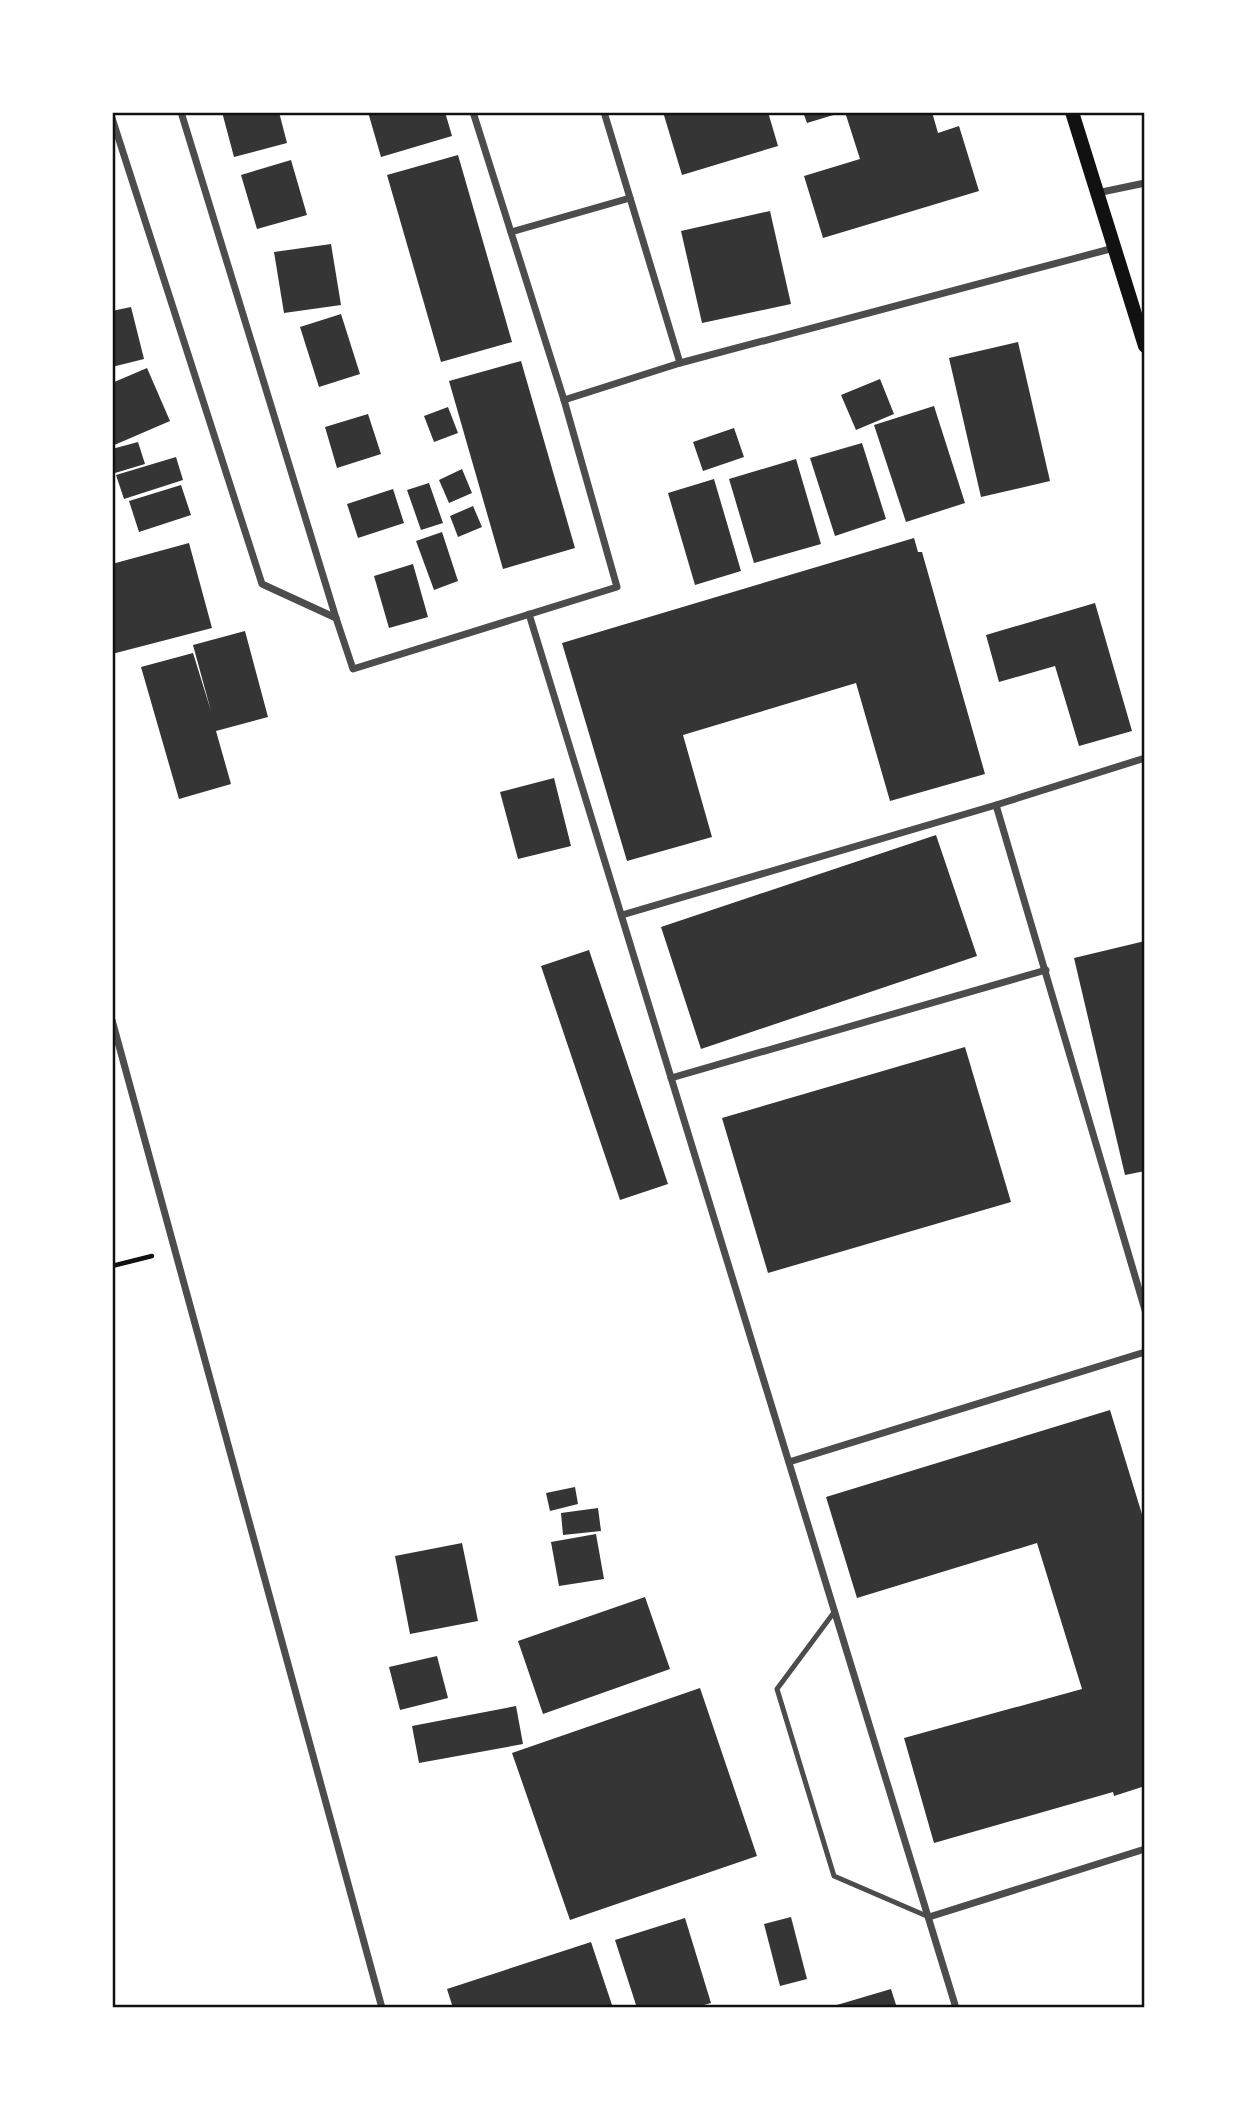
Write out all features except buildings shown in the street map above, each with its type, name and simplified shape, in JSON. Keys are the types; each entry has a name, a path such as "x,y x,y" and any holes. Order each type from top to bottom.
{"main road":[{"path":"1072,112 1145,346"}],"street":[{"path":"181,112 335,618 354,669 617,587 564,400 473,112"},
{"path":"604,112 680,363"},
{"path":"112,118 262,584 335,618"},
{"path":"1097,193 1145,183"},
{"path":"511,232 630,198"},
{"path":"564,400 680,363 1114,247"},
{"path":"529,614 957,2008"},
{"path":"622,915 996,805 1145,758"},
{"path":"996,805 1145,1310"},
{"path":"671,1077 1046,970"},
{"path":"112,1020 382,2008"},
{"path":"789,1462 1145,1352"},
{"path":"929,1917 1145,1849"}],"lane":[{"path":"835,1611 777,1689 834,1876 929,1917"}],"path":[{"path":"112,1266 175,1250"}]}
